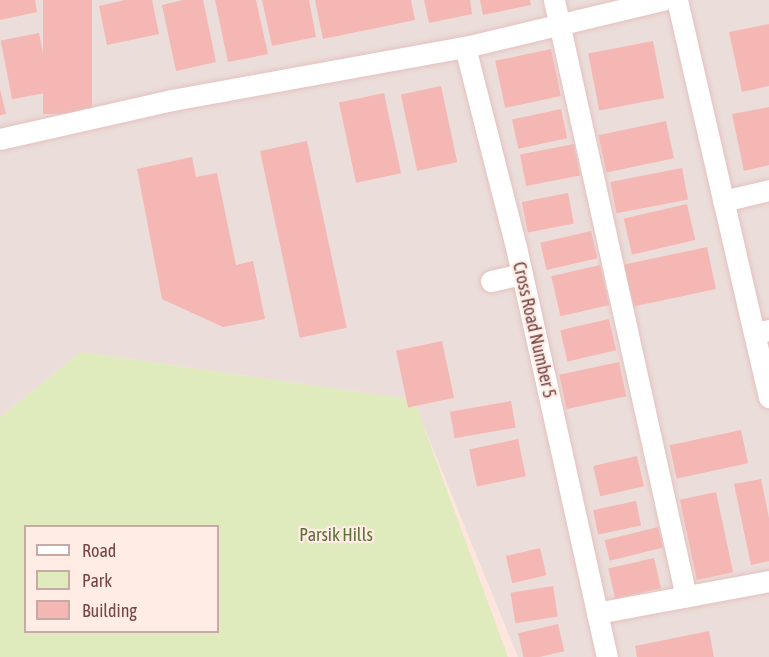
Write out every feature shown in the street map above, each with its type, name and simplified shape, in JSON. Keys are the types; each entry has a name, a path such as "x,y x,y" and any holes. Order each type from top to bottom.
{"street":[{"path":"554,0 686,597"},
{"path":"0,139 172,100 465,47 663,0"},
{"path":"677,0 723,201 762,332 769,398"},
{"name":"Cross Road Number 5","path":"465,47 522,274 607,657"},
{"path":"723,201 769,190"},
{"path":"491,281 522,274"},
{"path":"597,614 769,581"}],"shaded area":[{"path":"0,0 769,0 769,657 518,657 413,400 81,352 0,417"}],"green space":[{"name":"Parsik Hills","path":"81,352 414,400 508,657 0,657 0,417"}],"building":[{"path":"0,0 35,0 37,12 0,20"},
{"path":"43,0 92,0 92,114 43,114"},
{"path":"125,0 152,0 159,34 107,45 99,6"},
{"path":"183,0 203,0 216,62 176,71 162,5"},
{"path":"215,0 256,0 268,54 228,62"},
{"path":"262,0 309,0 316,37 272,46"},
{"path":"315,0 411,0 415,20 323,39"},
{"path":"424,0 470,0 472,14 429,23"},
{"path":"480,0 530,0 531,5 483,15"},
{"path":"769,24 769,86 742,92 729,32"},
{"path":"39,33 50,92 12,99 1,40"},
{"path":"653,41 664,98 599,111 588,54"},
{"path":"551,49 561,96 505,108 495,61"},
{"path":"441,86 457,162 417,171 401,95"},
{"path":"0,89 6,114 0,115"},
{"path":"384,93 401,173 356,183 339,103"},
{"path":"769,107 769,165 744,171 732,114"},
{"path":"561,109 567,138 518,149 512,119"},
{"path":"666,121 674,158 606,173 599,135"},
{"path":"307,141 347,328 300,338 260,151"},
{"path":"574,144 580,175 526,186 520,154"},
{"path":"192,157 196,177 217,173 236,265 253,261 265,319 223,327 162,299 137,169"},
{"path":"682,168 688,199 616,213 610,182"},
{"path":"568,193 574,223 528,232 522,202"},
{"path":"687,204 695,240 632,255 624,219"},
{"path":"591,231 597,258 547,270 540,243"},
{"path":"707,247 716,289 630,307 621,265"},
{"path":"600,265 609,305 561,316 551,276"},
{"path":"609,319 616,350 567,361 560,330"},
{"path":"442,341 454,398 408,408 396,351"},
{"path":"619,362 626,396 567,409 559,375"},
{"path":"511,401 516,428 455,438 450,412"},
{"path":"741,430 748,463 677,478 670,445"},
{"path":"518,439 526,476 477,487 469,449"},
{"path":"637,456 644,486 600,496 593,466"},
{"path":"761,479 769,518 769,561 751,565 734,484"},
{"path":"716,492 733,572 697,580 680,500"},
{"path":"636,501 641,525 598,535 593,510"},
{"path":"658,527 663,547 610,561 605,540"},
{"path":"540,548 546,575 512,583 506,556"},
{"path":"654,558 661,588 615,599 608,569"},
{"path":"553,586 558,617 515,623 511,593"},
{"path":"558,624 564,651 540,657 524,657 518,633"},
{"path":"709,631 714,657 637,657 635,646"}]}
